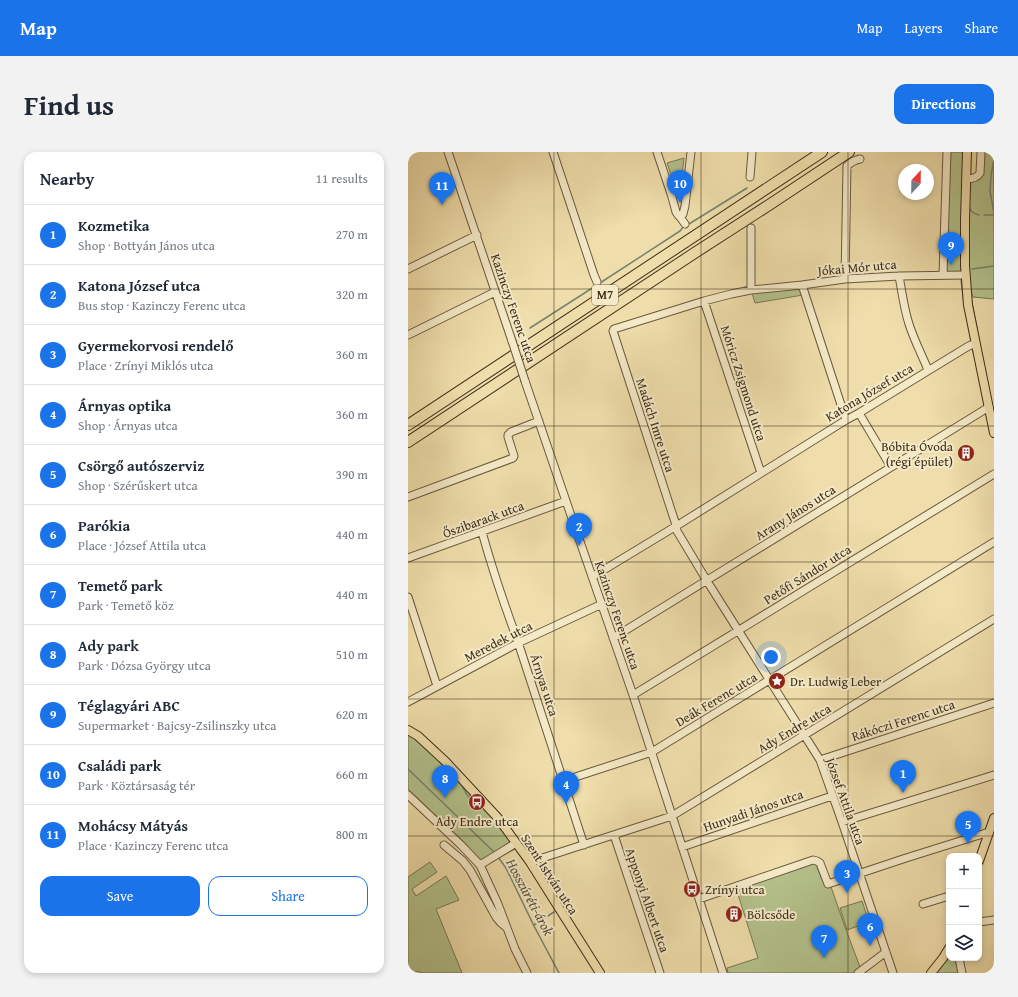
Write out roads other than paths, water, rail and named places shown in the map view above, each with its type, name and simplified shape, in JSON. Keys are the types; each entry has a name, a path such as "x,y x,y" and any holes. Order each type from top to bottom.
{"highway":[{"name":"M7","path":"408,425 822,152"},
{"name":"M7","path":"408,442 849,152"},
{"path":"819,172 832,168 858,155"}],"main road":[{"path":"967,152 965,275 968,304 994,433"},
{"name":"Szent István utca","path":"409,728 432,748 462,778 493,813 530,862 600,973"},
{"path":"982,853 994,818"},
{"path":"931,973 946,953"}],"street":[{"name":"Kazinczy Ferenc utca","path":"448,152 652,752 723,973"},
{"path":"553,152 597,282"},
{"path":"657,152 676,212 685,224"},
{"path":"680,217 683,214 685,206 690,152"},
{"path":"750,177 752,152"},
{"path":"943,275 946,152"},
{"path":"966,179 975,178 980,173 982,152"},
{"path":"845,278 847,166 858,155"},
{"path":"672,197 685,193"},
{"path":"751,228 751,290"},
{"path":"408,269 477,235"},
{"name":"Jókai Mór utca","path":"613,331 614,329 704,301 751,290 802,285 845,278 965,275"},
{"path":"899,276 909,323 928,370"},
{"path":"802,285 846,420"},
{"path":"408,335 495,292"},
{"name":"Móricz Zsigmond utca","path":"704,301 761,473"},
{"name":"Madách Imre utca","path":"613,331 676,526"},
{"name":"Katona József utca","path":"592,577 928,370 969,346 976,344"},
{"name":"Arany János utca","path":"613,638 989,408"},
{"path":"859,413 891,467"},
{"path":"408,497 513,458 514,456 508,437 509,434 539,421"},
{"name":"Petőfi Sándor utca","path":"633,696 994,474"},
{"name":"Őszibarack utca","path":"408,558 566,501"},
{"name":"József Attila utca","path":"676,526 677,531 707,581 820,760 893,973"},
{"name":"Árnyas utca","path":"482,532 584,845"},
{"name":"Deák Ferenc utca","path":"563,781 652,752 994,542"},
{"path":"408,597 437,686"},
{"name":"Meredek utca","path":"408,702 518,643 602,604"},
{"name":"Ady Endre utca","path":"530,862 672,816 994,619"},
{"name":"Rákóczi Ferenc utca","path":"820,760 994,703"},
{"path":"842,822 994,775"},
{"path":"408,795 480,865 498,904 515,949 527,973"},
{"name":"Hunyadi János utca","path":"682,847 832,796"},
{"path":"699,899 813,860 820,863 828,884 989,832"},
{"name":"Apponyi Albert utca","path":"614,835 660,973"},
{"path":"480,865 516,843"},
{"path":"471,855 445,846 463,861 470,870 496,917 508,928"},
{"path":"923,904 946,897"},
{"path":"982,922 994,920"},
{"path":"858,973 886,952"},
{"path":"960,961 962,973"}],"waterway":[{"name":"Hosszúréti-árok","path":"994,159 990,191 994,213"},
{"path":"689,224 747,188"},
{"path":"969,206 972,212 979,215"},
{"path":"984,215 994,215"},
{"path":"600,283 680,231 684,226"},
{"path":"972,269 994,266"},
{"path":"961,279 964,304"},
{"path":"530,328 597,285"},
{"path":"971,298 979,339"},
{"path":"970,333 971,339"},
{"path":"973,350 974,355"},
{"path":"439,761 451,774"},
{"name":"Hosszúréti-árok","path":"408,769 494,852"},
{"path":"454,777 461,784 467,795"},
{"path":"468,796 475,803"},
{"path":"493,818 498,825"},
{"path":"503,847 508,843"},
{"path":"502,855 517,848"},
{"name":"Hosszúréti-árok","path":"498,857 506,868 559,973"},
{"path":"816,864 822,879"},
{"path":"534,925 554,912"}],"place":[{"name":"Családi park","path":"680,203"},
{"name":"Mohácsy Mátyás","path":"442,205"},
{"name":"Téglagyári ABC","path":"951,265"},
{"name":"Bóbita Óvoda (régi épület)","path":"966,453"},
{"name":"Katona József utca","path":"579,546"},
{"name":"Dr. Ludwig Leber","path":"777,681"},
{"name":"Kozmetika","path":"903,793"},
{"name":"Ady park","path":"445,798"},
{"name":"Ady Endre utca","path":"477,802"},
{"name":"Árnyas optika","path":"566,804"},
{"name":"Csörgő autószerviz","path":"968,844"},
{"name":"Zrínyi utca","path":"692,889"},
{"name":"Gyermekorvosi rendelő","path":"847,893"},
{"name":"Bölcsőde","path":"734,914"},
{"name":"Parókia","path":"870,946"},
{"name":"Temető park","path":"824,958"}]}
